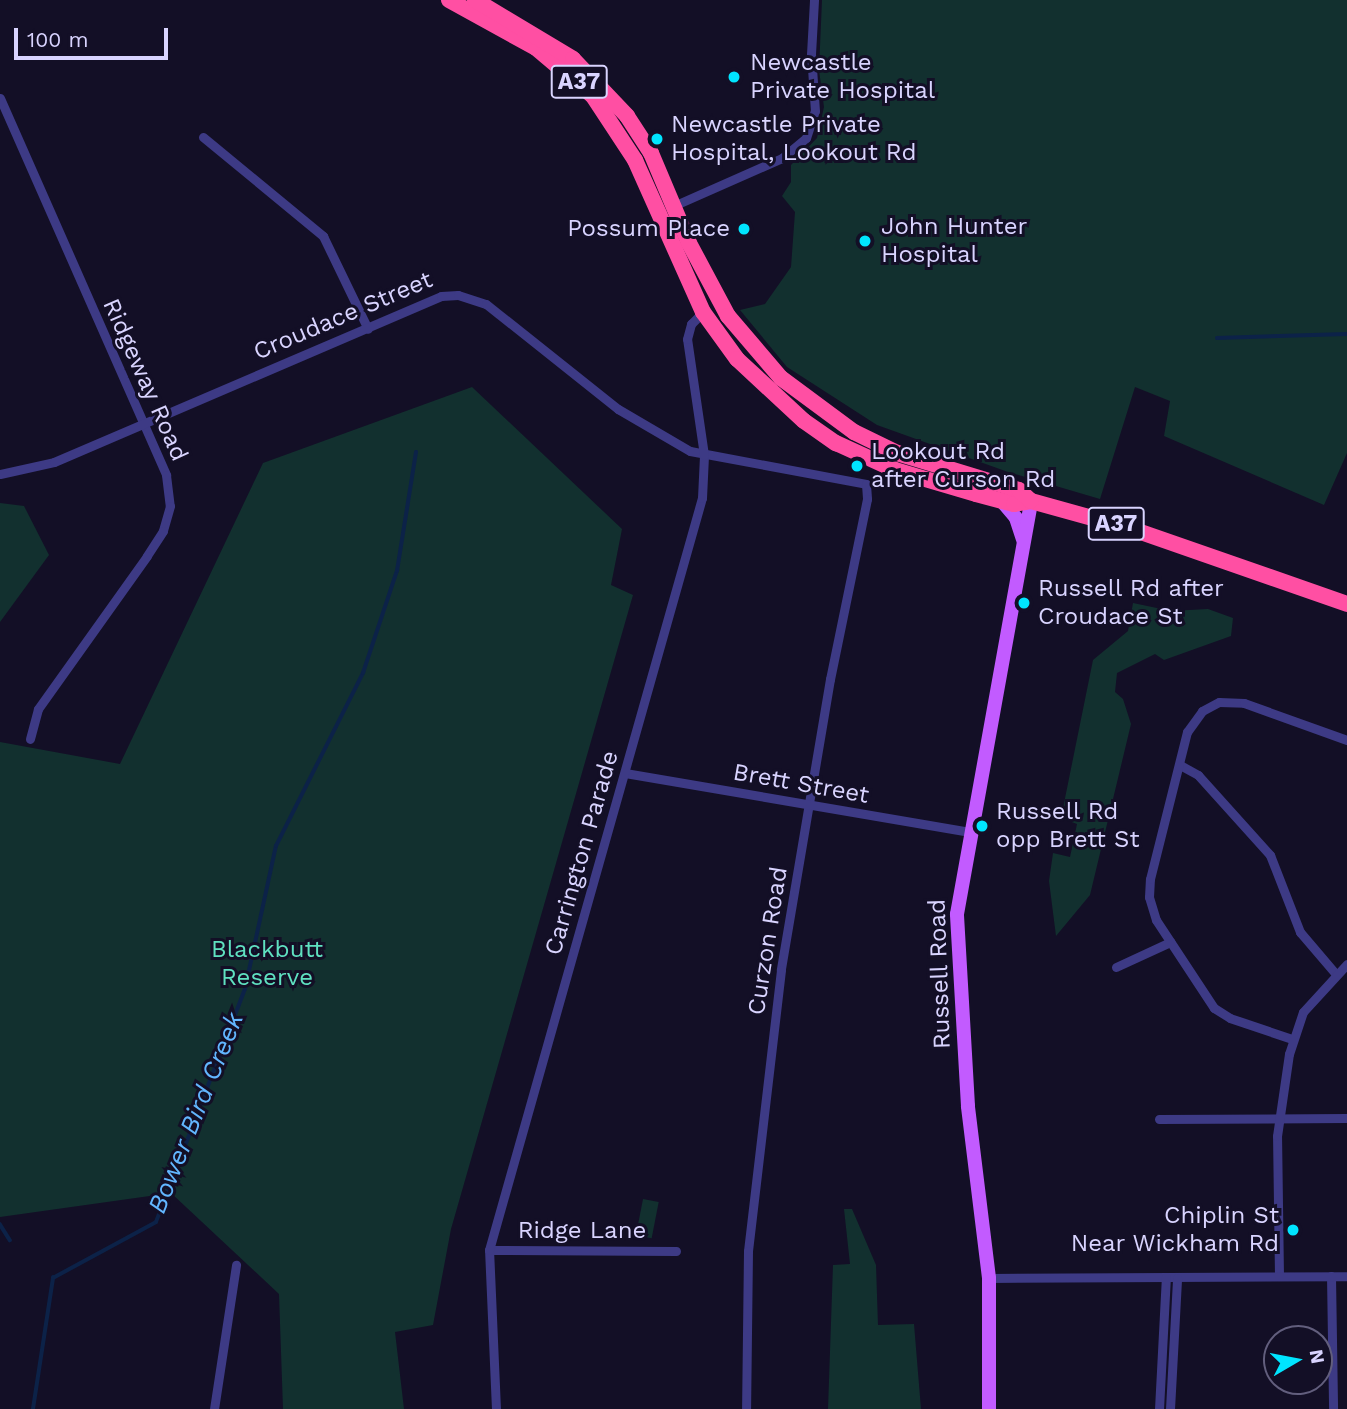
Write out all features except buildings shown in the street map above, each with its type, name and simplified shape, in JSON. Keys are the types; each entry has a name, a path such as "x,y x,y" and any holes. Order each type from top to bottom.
{"highway":[{"name":"A37","path":"449,0 536,48 593,96 635,160 703,312 737,359 804,421 836,443 895,470 1001,500 1031,501 1132,529 1347,604"},
{"name":"A37","path":"475,0 542,37 601,85 651,153 728,316 781,378 821,411 875,442 1019,490 1031,501"}],"main road":[{"path":"1001,500 1016,518 1024,540"},
{"name":"Russell Road","path":"989,1409 989,1278 968,1106 957,926 970,832 1031,501"}],"street":[{"path":"657,214 782,158 806,138 815,111 811,54 814,0"},
{"name":"Ridgeway Road","path":"0,98 166,475 170,506 163,531 58,676 38,709 30,739"},
{"path":"202,137 323,236 368,328"},
{"name":"Croudace Street","path":"0,474 54,462 144,426 441,296 473,298 626,415 674,444 704,455 866,484"},
{"name":"Carrington Parade","path":"496,1409 489,1250 702,498 704,455 687,340 691,324 703,312"},
{"name":"Curzon Road","path":"746,1409 748,1251 780,970 830,679 867,499 866,484"},
{"path":"1293,1039 1220,1013 1170,942 1150,908 1149,889 1190,724 1219,702 1274,711 1347,740"},
{"path":"1180,765 1198,775 1270,855 1300,932 1335,973"},
{"name":"Brett Street","path":"625,773 970,832"},
{"path":"1116,967 1170,942"},
{"path":"1279,1276 1279,1118 1293,1039 1303,1012 1335,973 1347,964"},
{"path":"1159,1119 1347,1118"},
{"name":"Ridge Lane","path":"489,1250 676,1251"},
{"path":"214,1409 236,1265"},
{"path":"1331,1276 1333,1409"},
{"path":"989,1278 1347,1276"},
{"path":"1159,1409 1166,1278"},
{"path":"1170,1409 1177,1278"}],"green space":[{"path":"822,0 1347,0 1347,453 1324,505 1164,436 1170,401 1135,387 1100,499 1008,472 877,425 787,367 740,310 765,304 791,267 795,212 782,196 791,182 791,165 817,138 824,107 819,70"},
{"name":"Blackbutt Reserve","path":"472,387 622,529 611,585 633,595 451,1229 433,1325 395,1332 404,1409 283,1409 279,1294 171,1193 0,1217 0,742 120,764 263,463"},
{"path":"0,503 24,506 49,555 0,622"},
{"path":"1133,603 1171,611 1208,609 1233,618 1231,636 1164,660 1155,654 1117,673 1115,692 1123,699 1131,724 1090,895 1056,936 1049,881 1053,853 1070,857 1077,824 1061,818 1093,660 1128,631"},
{"path":"643,1199 659,1202 652,1238 636,1235"},
{"path":"844,1209 852,1209 876,1265 878,1325 914,1324 921,1409 828,1409 833,1265 850,1264"}],"waterway":[{"path":"1217,338 1347,334"},
{"name":"Bower Bird Creek","path":"33,1409 53,1278 156,1222 245,989 276,846 363,673 397,571 416,453"},
{"path":"0,1224 10,1240"}],"place":[{"name":"Newcastle Private Hospital","path":"734,77"},
{"name":"Newcastle Private Hospital, Lookout Rd","path":"657,139"},
{"name":"Possum Place","path":"744,229"},
{"name":"John Hunter Hospital","path":"865,241"},
{"name":"Lookout Rd after Curson Rd","path":"857,466"},
{"name":"Russell Rd after Croudace St","path":"1024,603"},
{"name":"Russell Rd opp Brett St","path":"982,826"},
{"name":"Chiplin St Near Wickham Rd","path":"1293,1230"}]}
